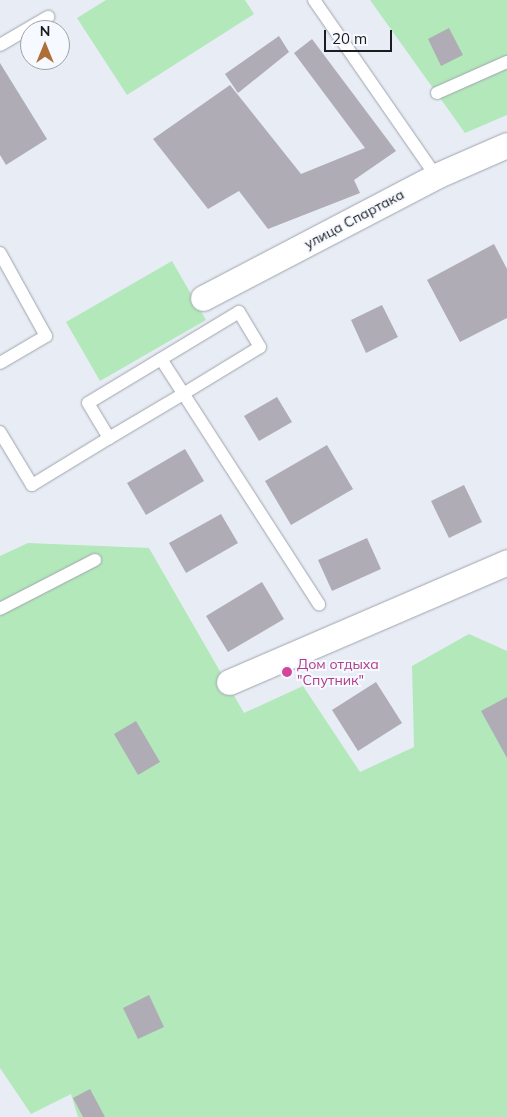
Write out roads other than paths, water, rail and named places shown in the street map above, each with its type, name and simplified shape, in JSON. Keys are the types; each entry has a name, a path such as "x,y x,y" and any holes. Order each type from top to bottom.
{"street":[{"name":"улица Спартака","path":"203,298 436,176 507,145"},
{"path":"228,682 507,562"}],"lane":[{"path":"314,0 436,176"},
{"path":"0,45 48,18"},
{"path":"437,92 507,62"},
{"path":"0,253 46,336 0,363"},
{"path":"0,432 32,485 260,347 239,312 88,403 109,438"},
{"path":"161,359 319,604"},
{"path":"0,609 95,560"}],"place":[{"name":"Дом отдыха \"Спутник\"","path":"287,672"}]}
